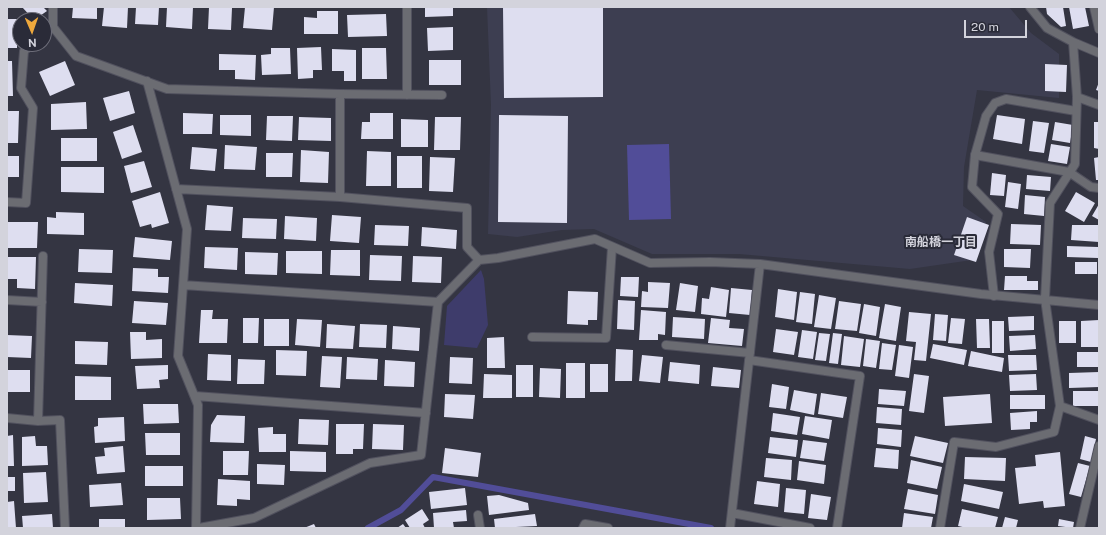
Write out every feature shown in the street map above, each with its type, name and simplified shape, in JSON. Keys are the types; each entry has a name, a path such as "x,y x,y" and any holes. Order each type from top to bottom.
{"street":[{"path":"53,7 52,27 76,56 167,89 340,94 442,95"},
{"path":"407,7 407,95"},
{"path":"1030,7 1047,28 1073,42 1099,53"},
{"path":"1094,7 1099,30"},
{"path":"940,528 954,442 996,447 1054,432 1060,406 1045,299 1050,203 1068,172 1075,164 1077,97 1073,42"},
{"path":"7,202 26,203 33,108 21,88 24,52"},
{"path":"147,81 187,229 178,356 198,405 196,528"},
{"path":"340,94 340,197"},
{"path":"1077,97 1099,106"},
{"path":"994,296 989,252 998,214 972,187 975,155 986,116 995,103 1006,100 1076,111"},
{"path":"975,155 1068,172 1091,187 1099,188"},
{"path":"176,189 340,197 467,208 467,247 479,260"},
{"path":"199,528 254,518 370,463 421,455 438,302 479,260 498,258 595,240 650,263 710,262 760,264 994,296 1045,299 1099,305"},
{"path":"532,337 606,338 612,247"},
{"path":"38,421 43,256"},
{"path":"730,528 760,264"},
{"path":"183,285 438,302"},
{"path":"7,300 42,302"},
{"path":"666,345 750,357 860,376 837,528"},
{"path":"194,396 426,413"},
{"path":"1060,406 1099,420"},
{"path":"7,418 38,421 60,420 65,528"},
{"path":"1080,528 1099,446"},
{"path":"732,514 810,528"},
{"path":"478,515 480,528"},
{"path":"583,528 585,524 608,528"}],"shaded area":[{"path":"487,7 1009,7 1031,33 1059,54 1059,98 977,90 964,167 963,206 986,222 972,260 910,269 739,254 652,254 594,229 562,230 517,237 488,234 491,105"},
{"path":"669,144 671,219 629,220 627,145"},
{"path":"481,270 484,279 488,325 477,348 444,345 447,306"}],"building":[{"path":"22,7 43,7 47,11 46,12 27,12"},
{"path":"73,7 97,7 97,19 72,18"},
{"path":"104,7 128,7 127,28 102,26"},
{"path":"136,7 159,7 158,25 135,24"},
{"path":"167,7 193,7 192,29 166,27"},
{"path":"209,7 232,8 231,30 208,29"},
{"path":"245,7 274,7 272,30 243,28"},
{"path":"425,7 453,7 453,16 425,17"},
{"path":"503,7 603,7 603,97 504,98"},
{"path":"1046,7 1063,7 1066,26 1061,27 1047,14"},
{"path":"1069,7 1085,7 1089,26 1073,29"},
{"path":"317,11 338,11 338,34 304,34 304,17 317,18"},
{"path":"386,14 387,36 348,37 347,15"},
{"path":"7,19 12,19 12,48 7,48"},
{"path":"453,27 453,50 428,51 427,28"},
{"path":"321,47 322,70 313,70 313,78 298,79 297,48"},
{"path":"271,48 290,48 291,74 262,75 261,55 271,54"},
{"path":"362,48 386,48 387,79 362,79"},
{"path":"332,49 356,50 356,81 344,81 344,71 332,71"},
{"path":"219,54 256,55 255,80 235,79 235,70 219,70"},
{"path":"429,60 461,60 461,85 429,85"},
{"path":"7,61 12,61 13,96 7,96"},
{"path":"65,61 75,85 50,96 39,72"},
{"path":"1045,64 1067,65 1066,92 1045,91"},
{"path":"1099,82 1099,91 1096,90"},
{"path":"129,91 135,113 110,121 103,98"},
{"path":"86,102 87,129 51,130 51,104"},
{"path":"7,111 19,111 18,143 7,143"},
{"path":"183,113 213,114 212,134 183,134"},
{"path":"370,113 393,113 393,139 361,139 362,122 370,122"},
{"path":"220,115 251,115 251,136 220,135"},
{"path":"499,115 568,116 567,223 498,222"},
{"path":"997,115 1025,119 1022,144 993,139"},
{"path":"267,116 293,116 292,141 266,140"},
{"path":"299,117 331,118 331,141 298,140"},
{"path":"435,117 461,117 460,150 434,150"},
{"path":"401,119 428,120 428,147 401,147"},
{"path":"1033,121 1049,123 1044,153 1029,151"},
{"path":"1055,122 1073,125 1070,143 1052,140"},
{"path":"1094,122 1099,122 1099,149 1094,148"},
{"path":"133,125 142,152 122,159 113,132"},
{"path":"61,138 97,138 97,161 61,161"},
{"path":"1051,144 1070,147 1067,164 1048,161"},
{"path":"225,145 257,147 255,170 224,169"},
{"path":"192,147 217,149 215,171 190,169"},
{"path":"301,150 329,152 328,183 300,182"},
{"path":"367,151 391,152 391,186 366,186"},
{"path":"266,153 293,153 292,177 266,177"},
{"path":"7,156 19,156 19,177 7,177"},
{"path":"397,156 422,156 422,188 397,188"},
{"path":"430,157 455,158 453,192 429,191"},
{"path":"1099,157 1099,180 1096,180 1094,158"},
{"path":"144,161 152,187 131,193 124,166"},
{"path":"61,167 104,167 104,193 61,192"},
{"path":"992,173 1006,175 1004,196 990,195"},
{"path":"1027,175 1051,177 1050,191 1026,189"},
{"path":"1008,182 1021,184 1018,209 1005,207"},
{"path":"160,192 169,223 152,228 151,224 140,227 132,201"},
{"path":"1076,192 1095,203 1084,222 1065,211"},
{"path":"1025,195 1045,197 1044,216 1024,214"},
{"path":"1099,204 1099,220 1092,216"},
{"path":"207,205 233,207 231,231 205,230"},
{"path":"56,212 84,213 84,235 47,234 47,217 56,218"},
{"path":"332,215 361,217 359,243 330,241"},
{"path":"285,216 317,218 316,241 284,239"},
{"path":"967,217 989,225 976,262 954,255"},
{"path":"243,218 277,219 276,239 242,238"},
{"path":"7,222 38,222 37,248 7,248"},
{"path":"1011,224 1041,225 1040,245 1010,244"},
{"path":"375,225 409,226 408,246 374,245"},
{"path":"1072,225 1099,225 1099,242 1071,240"},
{"path":"422,227 457,230 456,249 421,246"},
{"path":"135,237 172,241 170,260 133,257"},
{"path":"1067,246 1098,247 1098,258 1067,257"},
{"path":"205,247 238,248 237,270 204,268"},
{"path":"79,249 113,250 112,273 78,272"},
{"path":"1004,249 1031,249 1030,268 1004,267"},
{"path":"331,250 360,250 360,276 330,275"},
{"path":"286,251 322,251 322,274 286,273"},
{"path":"245,252 278,253 277,275 245,274"},
{"path":"370,255 402,256 401,281 369,280"},
{"path":"413,256 442,257 441,283 412,282"},
{"path":"7,257 36,257 35,289 17,288 17,279 7,279"},
{"path":"1075,262 1097,262 1097,274 1075,274"},
{"path":"133,268 158,269 158,277 169,277 168,293 132,291"},
{"path":"1005,276 1027,276 1027,281 1038,281 1038,290 1004,290"},
{"path":"621,277 639,277 638,297 620,296"},
{"path":"648,282 670,283 668,308 641,307 642,291 648,292"},
{"path":"75,283 113,285 112,306 74,303"},
{"path":"680,283 698,286 695,312 676,310"},
{"path":"711,287 729,290 726,317 701,314 702,298 709,299"},
{"path":"731,288 752,290 750,315 729,313"},
{"path":"778,289 797,292 794,320 775,317"},
{"path":"568,291 598,292 597,320 588,320 588,325 567,324"},
{"path":"800,292 815,294 812,324 796,322"},
{"path":"819,295 836,298 831,329 814,327"},
{"path":"618,300 635,301 634,330 617,329"},
{"path":"134,301 168,303 166,325 132,323"},
{"path":"839,301 861,304 857,331 835,329"},
{"path":"864,304 880,307 876,336 859,333"},
{"path":"885,304 901,307 896,341 879,338"},
{"path":"201,310 213,310 212,319 228,319 227,343 199,343"},
{"path":"641,310 666,312 665,335 658,334 658,340 639,340"},
{"path":"909,312 931,314 926,361 914,360 916,342 906,341"},
{"path":"935,314 948,315 946,341 933,340"},
{"path":"1034,316 1034,330 1009,331 1008,317"},
{"path":"673,317 705,319 704,339 672,337"},
{"path":"243,318 259,318 258,343 243,343"},
{"path":"711,318 730,320 729,328 744,329 742,346 708,343"},
{"path":"951,318 965,319 962,344 948,343"},
{"path":"264,319 289,319 289,346 264,346"},
{"path":"297,319 322,320 320,347 295,345"},
{"path":"976,319 989,319 990,348 977,348"},
{"path":"1099,320 1099,347 1081,347 1081,321"},
{"path":"992,321 1004,321 1004,353 992,353"},
{"path":"1059,321 1076,321 1076,343 1059,343"},
{"path":"327,324 355,326 353,349 326,348"},
{"path":"360,324 387,325 386,348 359,347"},
{"path":"393,326 420,328 419,351 392,349"},
{"path":"776,329 798,332 794,355 773,352"},
{"path":"802,330 817,332 813,359 798,357"},
{"path":"130,332 146,332 146,340 162,339 162,358 131,359"},
{"path":"819,333 830,334 826,361 815,360"},
{"path":"833,333 842,334 838,364 829,363"},
{"path":"7,335 32,336 31,358 7,357"},
{"path":"1035,335 1036,349 1010,351 1009,336"},
{"path":"844,336 864,339 860,367 841,365"},
{"path":"504,337 505,368 487,368 487,338"},
{"path":"866,339 880,341 876,368 863,366"},
{"path":"75,341 108,342 107,365 75,364"},
{"path":"882,343 896,345 892,370 879,369"},
{"path":"933,344 967,350 964,365 930,358"},
{"path":"899,345 913,347 909,378 895,376"},
{"path":"616,349 633,350 632,381 615,381"},
{"path":"276,350 307,351 306,376 276,375"},
{"path":"971,351 1004,358 1002,372 968,366"},
{"path":"1077,352 1099,352 1099,367 1077,367"},
{"path":"208,354 231,355 231,381 207,380"},
{"path":"642,355 663,357 660,383 639,381"},
{"path":"1008,355 1036,355 1037,370 1009,371"},
{"path":"322,356 342,357 340,388 320,387"},
{"path":"347,357 378,359 377,380 346,379"},
{"path":"450,357 473,358 472,384 449,383"},
{"path":"238,359 265,360 264,384 237,384"},
{"path":"385,360 415,362 414,387 384,386"},
{"path":"670,362 700,365 699,384 668,381"},
{"path":"566,363 585,363 585,398 566,398"},
{"path":"590,364 608,364 608,392 590,392"},
{"path":"168,365 168,379 159,380 160,388 137,389 135,366"},
{"path":"516,365 533,365 533,397 516,397"},
{"path":"713,367 741,370 739,388 711,386"},
{"path":"540,368 561,369 560,398 539,397"},
{"path":"7,370 30,370 30,392 7,392"},
{"path":"1099,372 1099,387 1069,388 1069,373"},
{"path":"484,374 512,375 512,398 483,398"},
{"path":"914,374 929,376 924,413 909,411"},
{"path":"1036,374 1037,390 1010,391 1009,375"},
{"path":"75,376 111,377 111,400 75,400"},
{"path":"772,384 789,387 786,409 769,407"},
{"path":"879,389 906,391 904,406 878,404"},
{"path":"794,390 817,394 814,415 790,410"},
{"path":"1073,391 1099,391 1099,406 1073,406"},
{"path":"821,393 847,397 843,418 818,414"},
{"path":"445,394 475,395 473,419 444,417"},
{"path":"990,394 992,423 945,426 943,397"},
{"path":"1010,395 1045,395 1045,409 1010,409"},
{"path":"143,404 178,404 179,423 144,424"},
{"path":"877,407 902,409 901,425 876,423"},
{"path":"1037,411 1037,422 1030,422 1030,429 1011,430 1010,413"},
{"path":"773,413 800,417 797,435 771,431"},
{"path":"217,415 245,416 244,443 210,442 211,425"},
{"path":"805,416 832,420 829,439 802,434"},
{"path":"124,417 125,441 95,443 94,427 98,426 98,418"},
{"path":"299,419 329,420 328,445 298,444"},
{"path":"336,424 364,424 363,449 353,449 353,454 336,454"},
{"path":"373,424 404,425 403,450 372,449"},
{"path":"273,427 273,434 286,434 286,452 259,452 258,428"},
{"path":"878,428 902,430 901,447 877,444"},
{"path":"145,433 180,433 180,455 146,455"},
{"path":"13,435 14,466 7,466 7,436"},
{"path":"35,436 36,446 47,446 48,465 22,466 22,437"},
{"path":"915,436 948,443 943,463 910,456"},
{"path":"1085,436 1096,439 1091,462 1080,459"},
{"path":"770,437 798,440 796,457 768,453"},
{"path":"803,440 827,443 824,461 800,458"},
{"path":"123,446 125,472 97,474 95,457 105,456 104,448"},
{"path":"445,448 481,453 478,477 442,473"},
{"path":"876,448 899,450 898,469 874,467"},
{"path":"223,451 249,451 248,475 223,475"},
{"path":"290,451 326,452 326,472 290,471"},
{"path":"1060,452 1065,506 1044,508 1043,501 1019,504 1015,468 1036,466 1035,455"},
{"path":"965,457 1006,458 1005,481 964,479"},
{"path":"766,458 792,460 791,480 764,477"},
{"path":"911,460 942,467 937,489 907,483"},
{"path":"799,461 826,465 824,484 797,480"},
{"path":"1078,463 1090,466 1081,497 1069,494"},
{"path":"257,464 285,465 284,485 257,484"},
{"path":"145,466 183,466 183,486 145,486"},
{"path":"46,472 48,502 24,503 23,473"},
{"path":"7,477 15,477 15,491 7,491"},
{"path":"218,479 250,481 250,500 237,499 237,506 217,505"},
{"path":"757,481 780,484 778,507 754,504"},
{"path":"121,483 123,505 90,507 89,485"},
{"path":"964,484 1003,492 999,509 961,501"},
{"path":"465,488 467,505 431,509 429,492"},
{"path":"786,488 806,490 804,514 784,512"},
{"path":"908,489 938,495 935,514 904,509"},
{"path":"811,494 831,497 827,520 808,518"},
{"path":"499,495 528,503 529,510 489,515 487,496"},
{"path":"147,498 180,498 181,519 147,520"},
{"path":"14,501 16,528 7,528 7,502"},
{"path":"422,509 429,520 423,524 425,528 410,528 405,520"},
{"path":"962,509 998,517 995,528 967,528 958,526"},
{"path":"466,510 467,521 453,522 454,528 434,528 433,513"},
{"path":"904,513 933,517 931,528 902,528"},
{"path":"52,514 53,528 23,528 22,516"},
{"path":"535,514 537,526 495,528 494,519"},
{"path":"1005,517 1018,520 1016,528 1002,528"},
{"path":"99,519 125,519 125,528 99,528"},
{"path":"1059,519 1074,522 1073,528 1058,526"},
{"path":"314,524 316,528 304,528"},
{"path":"403,524 406,528 397,528"}],"waterway":[{"path":"368,528 401,510 433,477 711,528"}],"district":[{"name":"南船橋一丁目","path":"941,242"}]}
